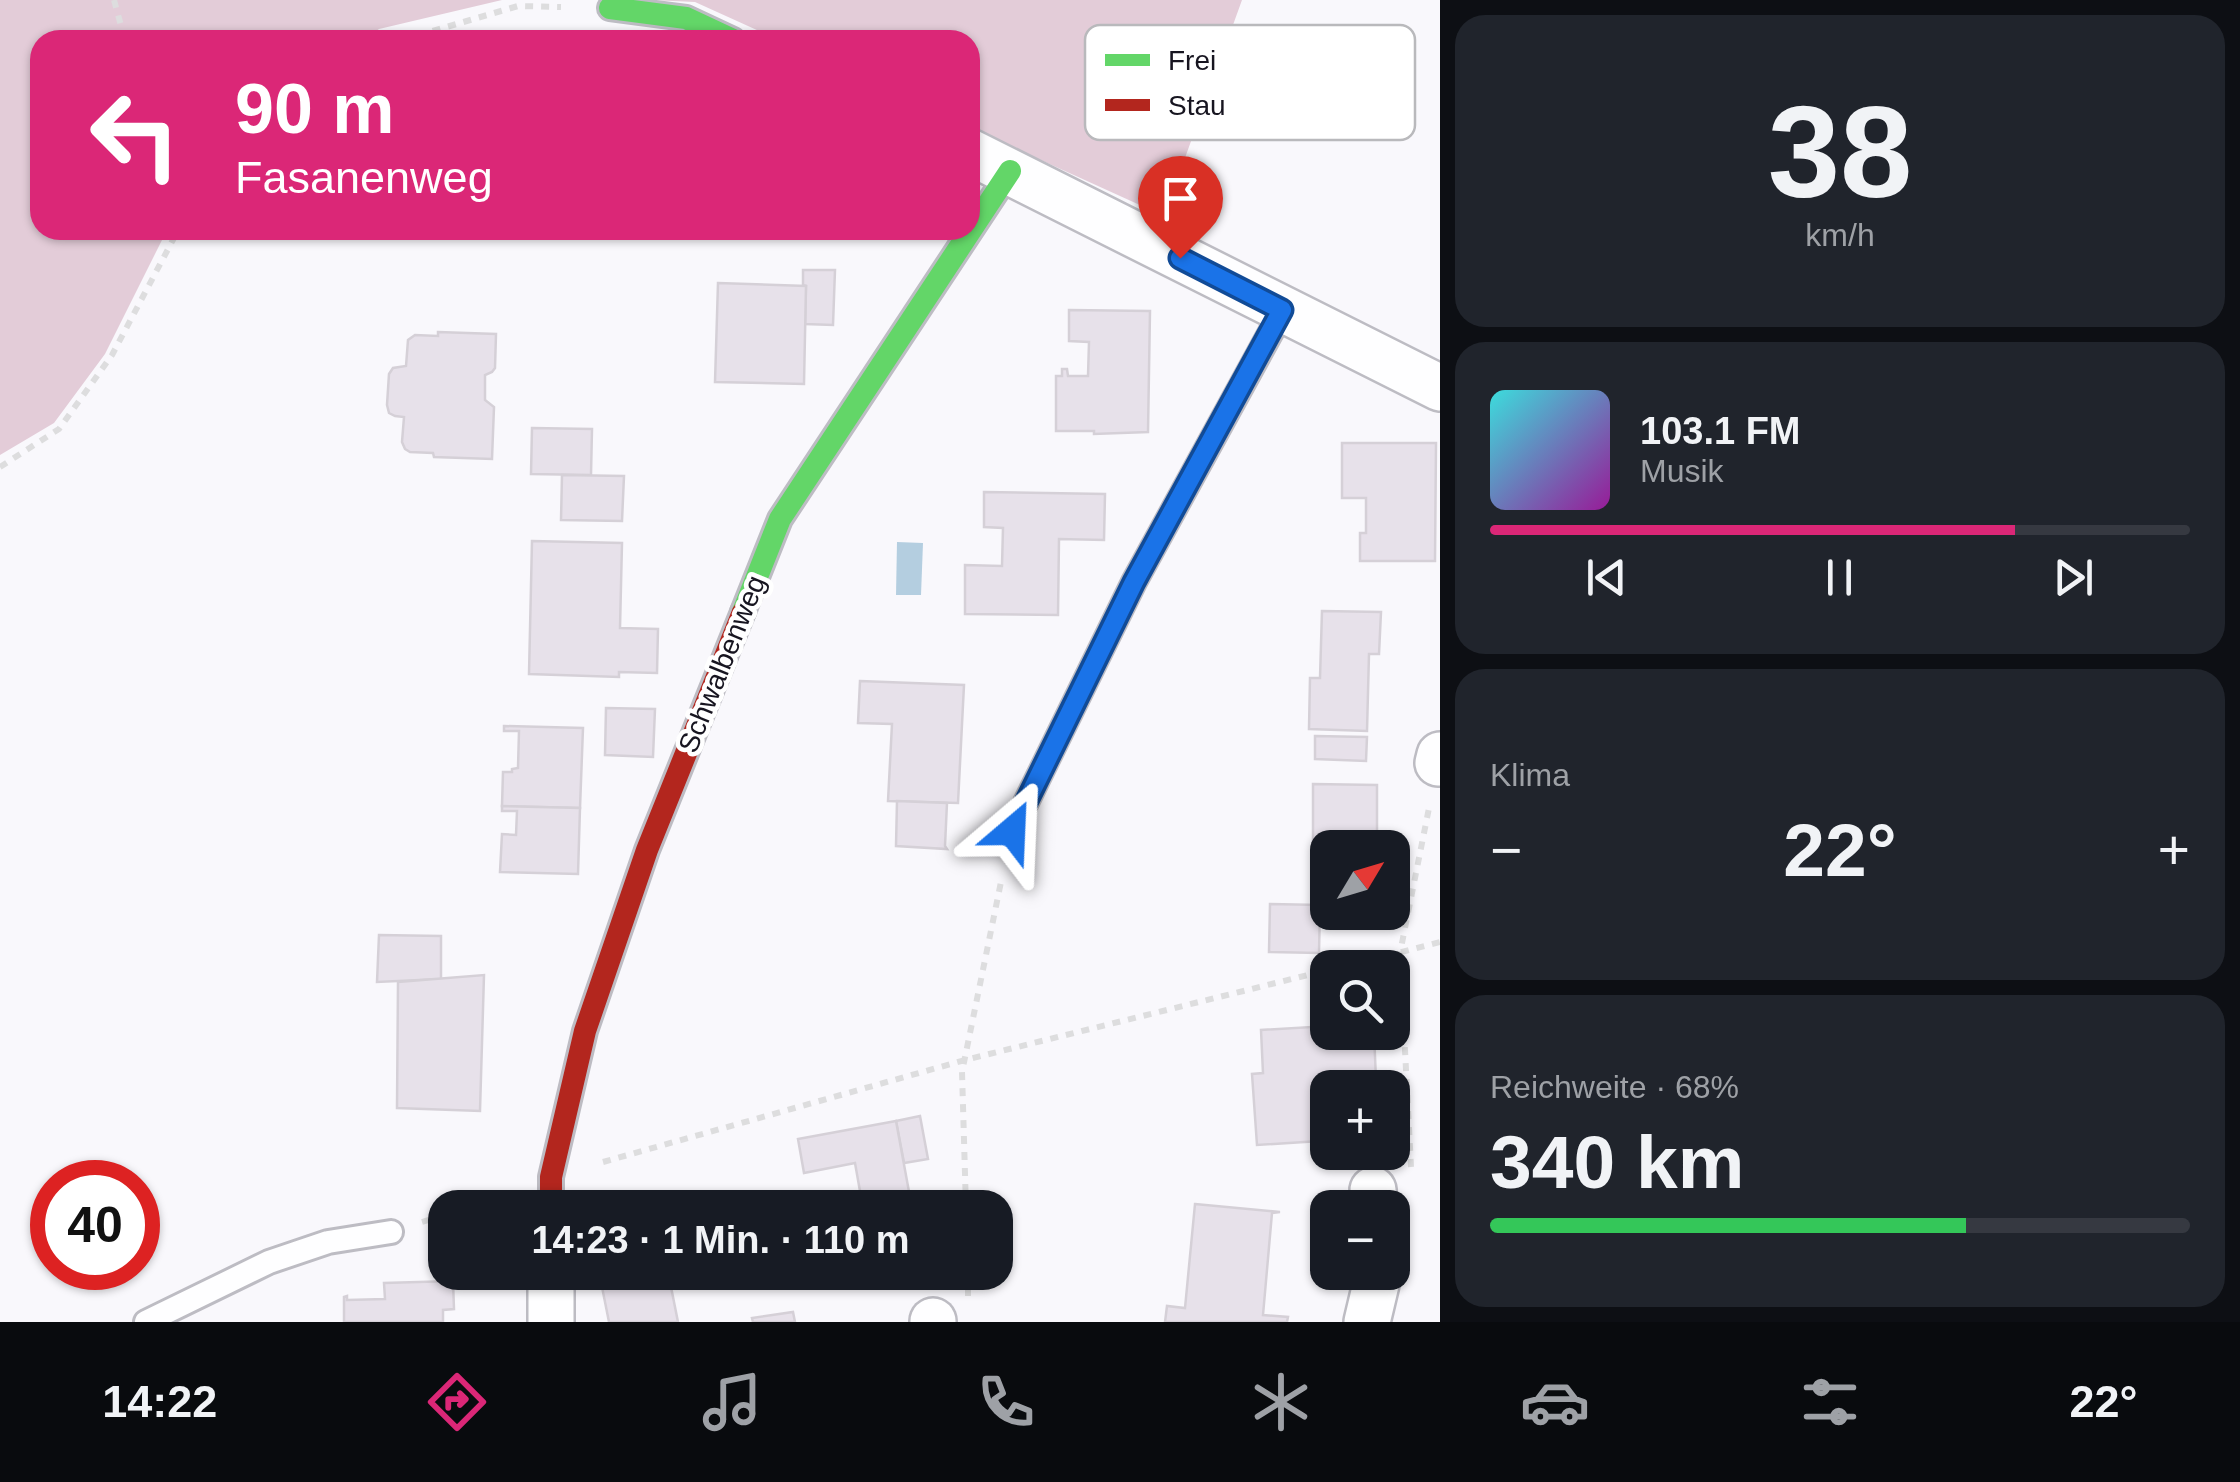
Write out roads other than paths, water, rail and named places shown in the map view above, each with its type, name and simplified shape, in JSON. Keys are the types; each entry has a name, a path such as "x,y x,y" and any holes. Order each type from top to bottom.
{"street":[{"path":"610,8 686,18 712,30"},
{"path":"980,157 1440,388"},
{"name":"Schwalbenweg","path":"980,216 1010,171"},
{"name":"Schwalbenweg","path":"550,1190 550,1177 585,1031 648,850 780,519 964,240"},
{"path":"1012,831 1134,582 1282,310"},
{"path":"551,1290 551,1322"},
{"path":"1367,1322 1375,1290"}],"lane":[{"path":"146,1322 269,1262 328,1242 391,1232"}],"water":[{"path":"897,542 923,543 921,595 896,595"}]}
